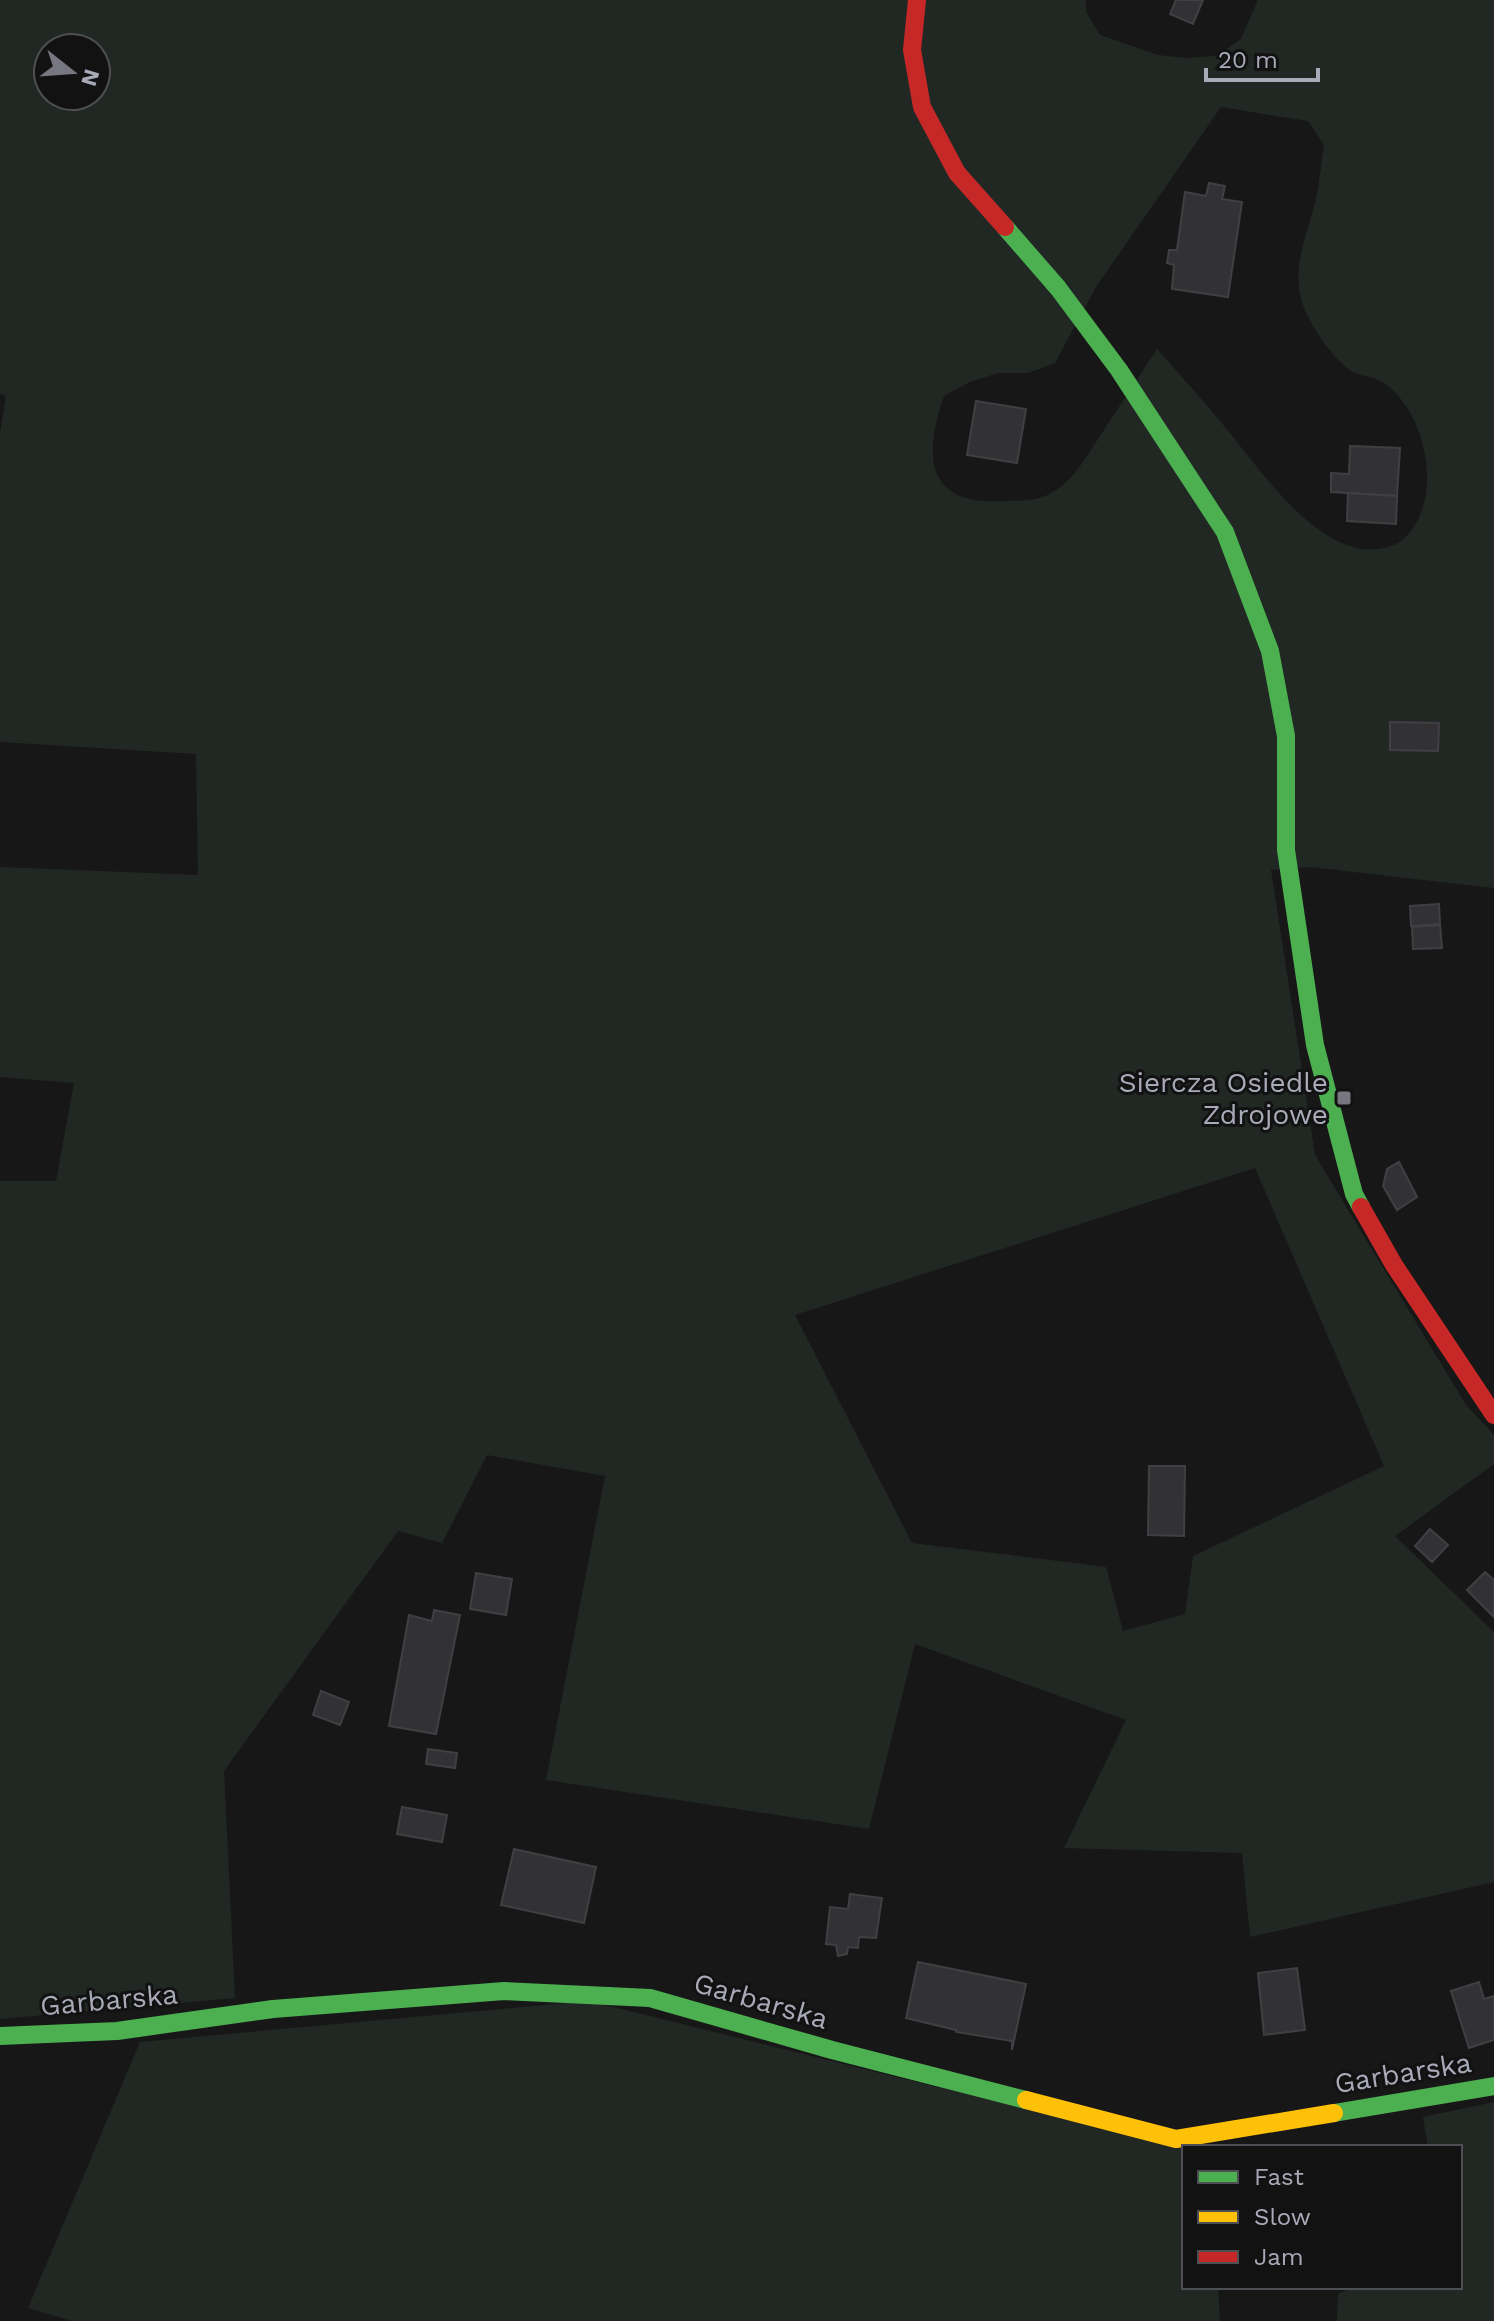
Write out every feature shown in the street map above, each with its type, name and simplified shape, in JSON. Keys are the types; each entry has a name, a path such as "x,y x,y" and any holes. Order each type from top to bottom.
{"street":[{"path":"917,0 912,50 922,107 957,173 1075,311 1119,370 1225,532 1270,651 1286,736 1286,850 1315,1045 1354,1194 1394,1265 1494,1415"},
{"name":"Garbarska","path":"0,2036 117,2031 273,2009 504,1991 650,1998 832,2050 1176,2139 1494,2086"}],"shaded area":[{"path":"0,0 1086,0 1086,12 1100,35 1158,55 1185,58 1216,56 1241,39 1258,0 1494,0 1494,888 1310,867 1271,870 1315,1155 1466,1405 1494,1435 1494,1464 1395,1536 1494,1632 1494,1882 1250,1937 1242,1853 1064,1848 1126,1720 915,1644 869,1829 546,1780 605,1476 487,1455 442,1543 398,1531 224,1771 235,1998 0,2019 0,1181 56,1181 74,1083 0,1077 0,867 198,875 196,754 0,742 0,433 6,396 0,394","holes":["1221,107 1308,121 1324,145 1316,199 1299,264 1299,291 1303,305 1324,342 1346,367 1383,382 1402,400 1415,422 1425,453 1427,479 1424,504 1410,532 1390,547 1356,548 1334,539 1313,525 1273,486 1157,349 1078,468 1055,491 1029,500 979,501 959,496 946,487 937,474 933,440 944,396 970,382 998,373 1028,373 1055,363 1096,287","1255,1168 1384,1466 1193,1556 1185,1614 1123,1631 1106,1567 912,1543 795,1315"]},
{"path":"589,2001 1182,2148 1182,2289 1218,2289 1220,2321 72,2321 28,2308 140,2042"},
{"path":"1494,2102 1494,2321 1337,2321 1338,2294 1349,2289 1462,2289 1462,2145 1428,2145 1423,2117"}],"building":[{"path":"1176,0 1203,0 1193,24 1170,14"},
{"path":"1209,183 1225,186 1222,199 1242,202 1228,297 1172,289 1174,265 1167,263 1169,250 1177,250 1185,192 1206,196"},
{"path":"976,401 1026,409 1017,463 967,455"},
{"path":"1350,446 1400,448 1397,496 1331,492 1331,473 1349,474"},
{"path":"1348,493 1397,496 1396,524 1347,521"},
{"path":"1390,722 1439,723 1438,751 1390,750"},
{"path":"1439,904 1440,924 1411,926 1410,906"},
{"path":"1440,925 1442,948 1413,949 1412,927"},
{"path":"1399,1162 1417,1197 1397,1210 1383,1186 1387,1169"},
{"path":"1149,1466 1185,1466 1184,1536 1148,1535"},
{"path":"1430,1529 1448,1545 1432,1562 1415,1546"},
{"path":"1485,1572 1494,1580 1494,1617 1467,1590"},
{"path":"476,1573 512,1579 506,1615 470,1609"},
{"path":"434,1610 460,1615 436,1734 389,1726 409,1615 432,1621"},
{"path":"321,1691 349,1702 340,1725 313,1715"},
{"path":"428,1749 457,1753 455,1768 426,1764"},
{"path":"402,1807 447,1815 442,1842 397,1834"},
{"path":"514,1849 596,1867 584,1923 501,1905"},
{"path":"850,1894 882,1898 876,1938 859,1937 858,1948 848,1947 847,1954 838,1956 836,1945 826,1944 830,1907 848,1909"},
{"path":"918,1962 1026,1984 1012,2050 1012,2041 956,2032 906,2018"},
{"path":"1297,1968 1305,2030 1264,2035 1258,1973"},
{"path":"1479,1982 1484,1999 1494,1996 1494,2040 1469,2048 1451,1991"}],"traffic: fast":[{"path":"1005,227 1058,288 1119,370 1225,532 1270,651 1286,736 1286,850 1315,1045 1354,1194 1361,1207"},
{"path":"0,2036 117,2031 273,2009 504,1991 650,1998 832,2050 1026,2100"},
{"path":"1334,2113 1494,2086"}],"traffic: slow":[{"path":"1026,2100 1176,2139 1334,2113"}],"traffic: jam":[{"path":"917,0 912,50 922,107 957,173 1005,227"},
{"path":"1361,1207 1394,1265 1494,1415"}],"place":[{"name":"Siercza Osiedle Zdrojowe","path":"1344,1098"}]}
